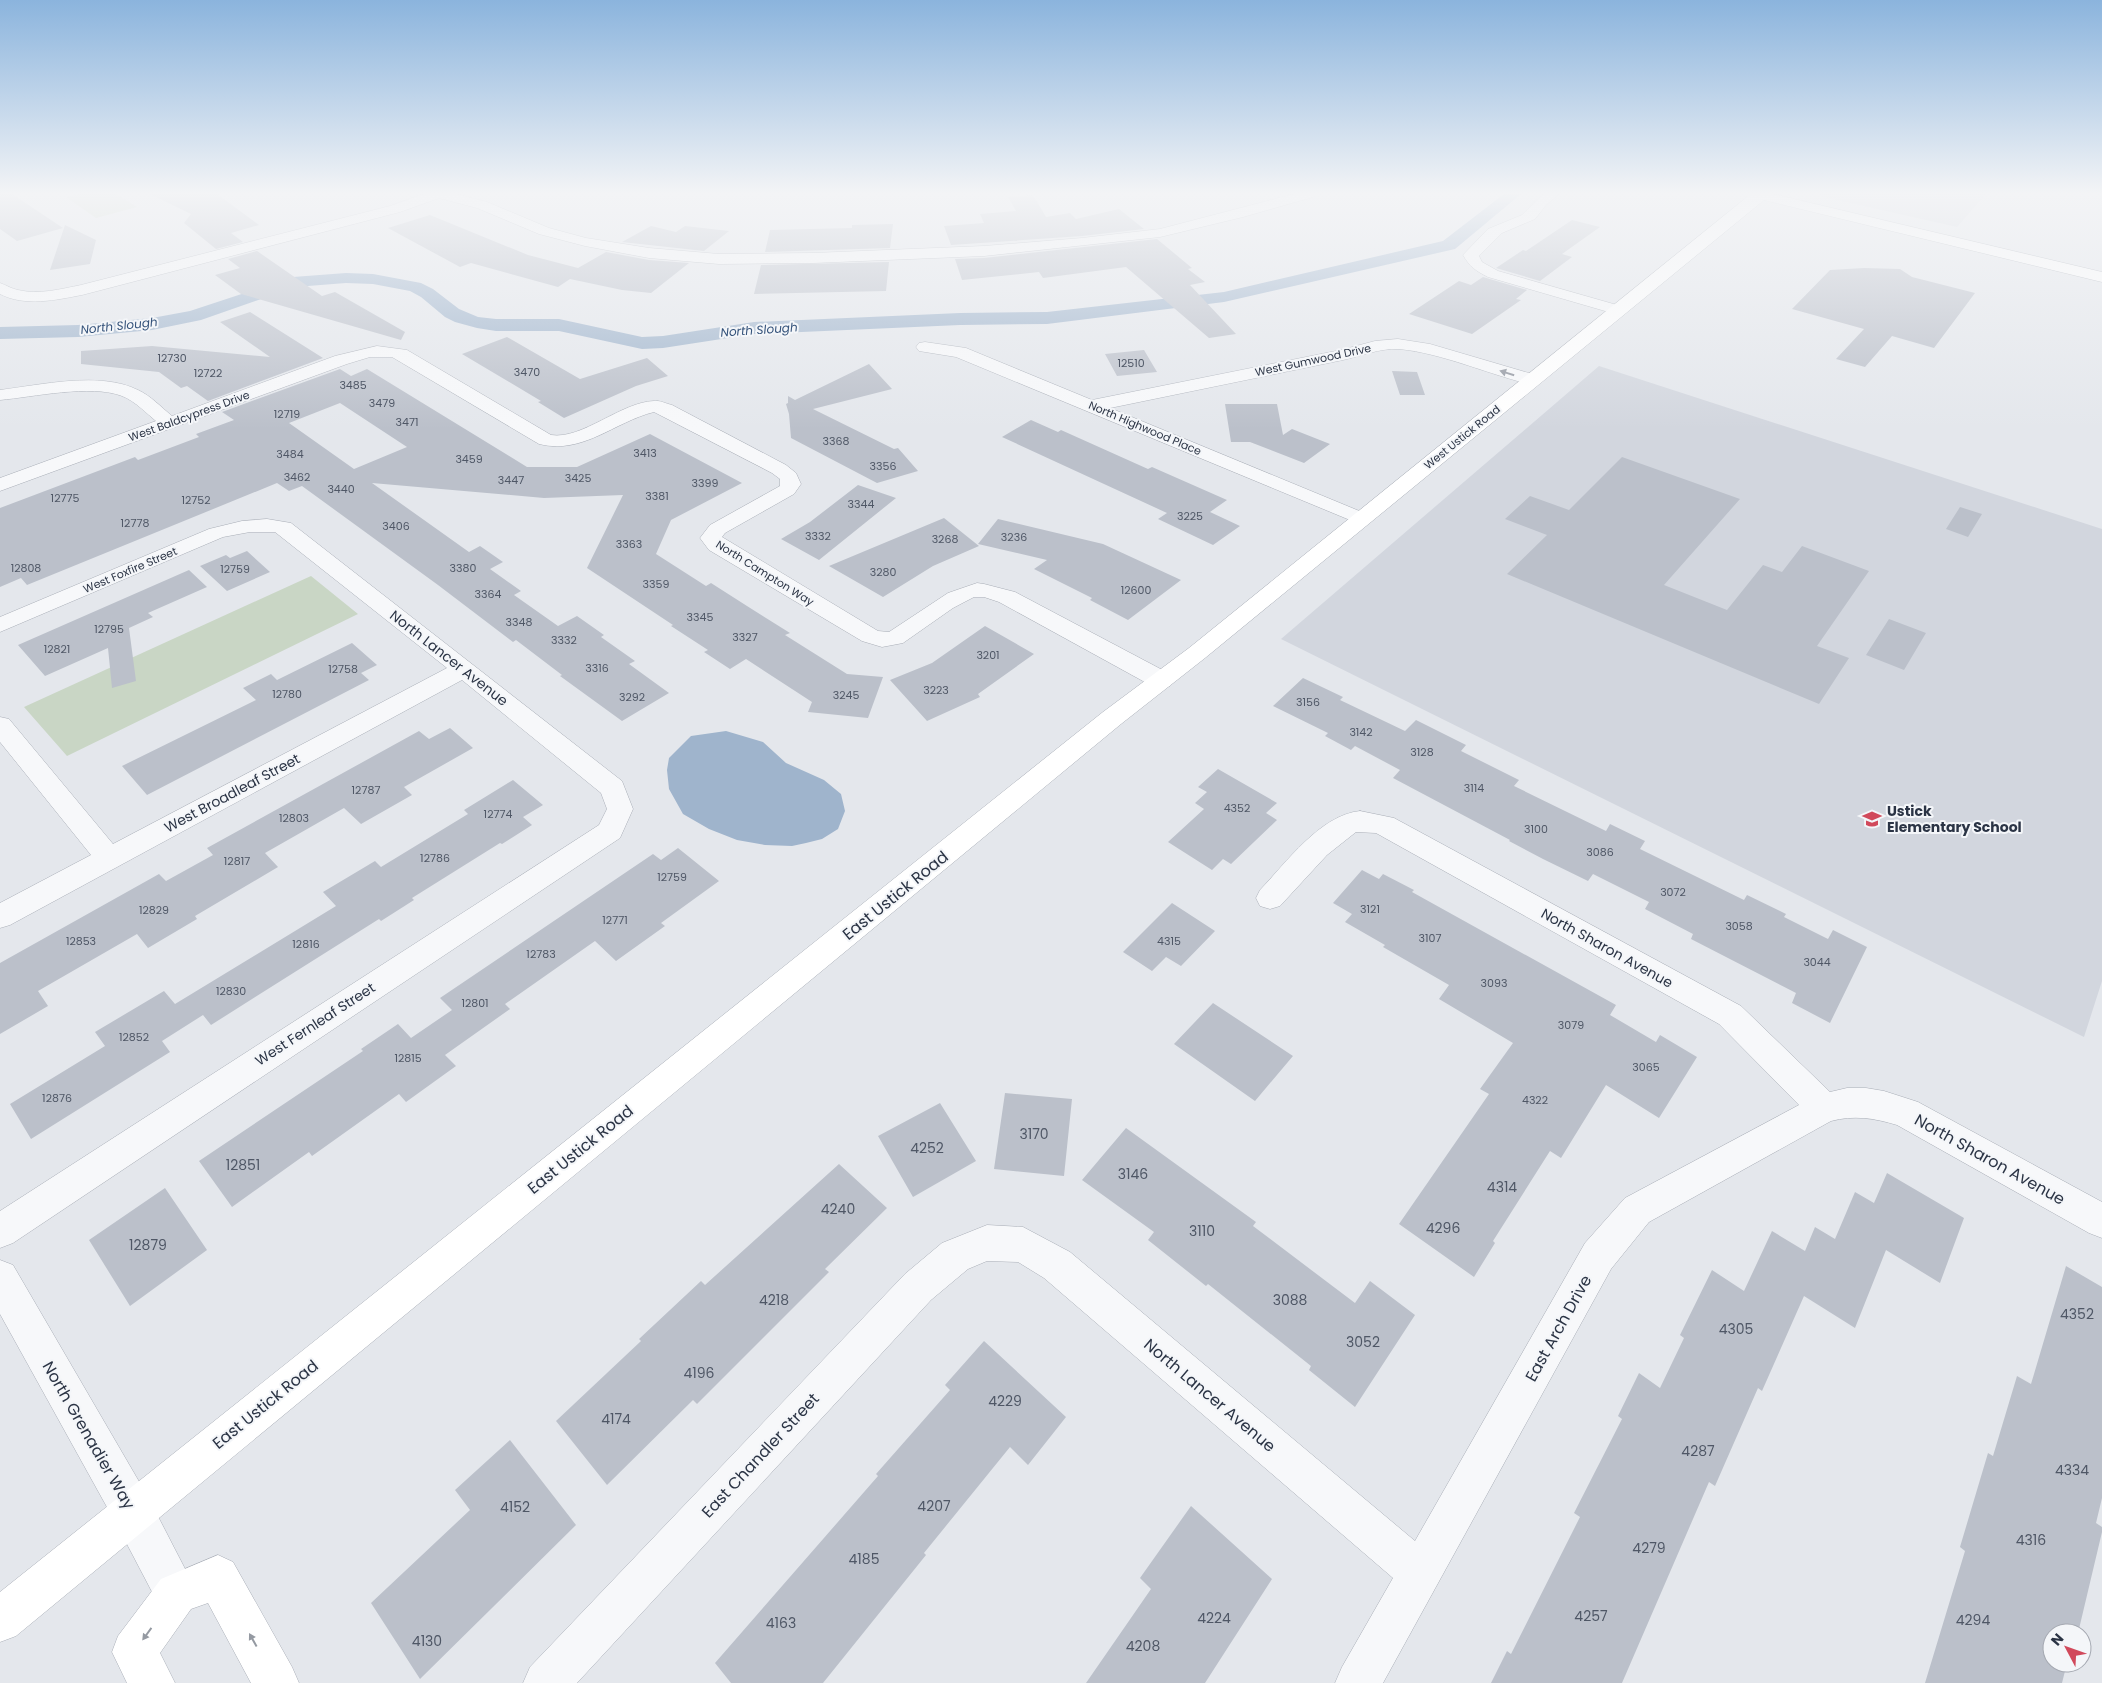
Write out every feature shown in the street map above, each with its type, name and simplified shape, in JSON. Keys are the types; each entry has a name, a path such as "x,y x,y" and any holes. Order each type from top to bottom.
{"main road":[{"name":"West Ustick Road","path":"1161,680 1664,273"},
{"path":"2084,273 2102,277"},
{"name":"East Ustick Road","path":"0,1620 1161,680"},
{"path":"152,1683 134,1652 176,1594 218,1577 276,1683"}],"street":[{"path":"0,288 16,294 37,296 82,290 149,273"},
{"path":"1490,273 1618,310"},
{"name":"West Gumwood Drive","path":"1091,406 1342,355 1375,346 1398,344 1424,348 1533,380"},
{"name":"North Highwood Place","path":"924,347 960,352 1362,519"},
{"name":"West Baldcypress Drive","path":"0,485 340,360 378,349"},
{"name":"North Campton Way","path":"378,349 401,354 546,440 569,441 642,409 654,406 666,409 779,469 791,484 787,490 717,529 711,538 717,544 870,636 882,640 895,638 964,594 977,590 991,591 1161,680"},
{"path":"0,395 89,387 115,388 132,394 170,424"},
{"name":"West Foxfire Street","path":"0,625 216,533 230,529 263,525"},
{"name":"North Lancer Avenue","path":"263,525 284,527 464,669 613,788 620,809"},
{"name":"West Broadleaf Street","path":"0,917 464,669"},
{"path":"0,725 110,859"},
{"name":"West Fernleaf Street","path":"0,1231 610,831 620,809"},
{"name":"North Sharon Avenue","path":"1270,898 1346,824 1367,820 1384,826 1730,1015 1824,1108"},
{"name":"East Arch Drive","path":"1358,1683 1598,1256 1637,1210 1824,1108 1849,1101 1875,1103"},
{"name":"North Sharon Avenue","path":"1875,1103 1906,1113 2102,1221"},
{"name":"North Lancer Avenue","path":"987,1244 1023,1245 1057,1265 1420,1573"},
{"name":"East Chandler Street","path":"546,1683 918,1287 955,1256 987,1244"},
{"name":"North Grenadier Way","path":"0,1278 133,1512 176,1594"}],"shaded area":[{"name":"Ustick Elementary School","path":"1599,366 2102,529 2102,981 2084,1037 1281,639"}],"green space":[{"path":"311,576 358,614 67,756 24,707"}],"water":[{"path":"726,731 763,742 786,763 824,780 841,794 845,811 838,829 822,839 806,843 792,846 765,845 737,840 709,829 683,814 669,789 667,770 669,758 691,736"}],"building":[{"path":"224,273 288,273 322,296 335,292 405,332 401,340 241,294 215,275"},
{"path":"506,273 677,273 651,293 622,290 570,279 558,287"},
{"path":"759,273 888,273 886,291 754,294"},
{"path":"960,273 1034,273 962,280"},
{"path":"1039,273 1084,273 1043,278"},
{"path":"1132,273 1193,273 1205,282 1190,285 1236,334 1209,338"},
{"path":"1511,273 1551,273 1540,281"},
{"path":"1828,273 1905,273 1912,277 1975,293 1934,348 1892,336 1865,367 1836,359 1864,329 1792,309"},
{"path":"1483,277 1527,290 1516,299 1521,300 1472,334 1409,314 1459,281 1471,285"},
{"path":"250,312 323,358 208,401 187,386 181,388 159,372 81,364 81,351 152,346 270,357 220,322"},
{"path":"507,337 580,379 647,358 668,376 636,386 564,418 538,402 541,401 462,354"},
{"path":"1144,350 1157,372 1117,376 1105,354"},
{"path":"869,364 892,389 813,409 894,449 898,448 918,471 877,483 791,438 789,414 786,404 788,403 788,396 795,400"},
{"path":"340,369 351,376 367,369 527,467 577,467 650,434 742,483 671,520 656,554 706,586 711,583 790,633 785,635 847,674 883,677 868,718 808,712 812,702 746,659 730,669 704,652 708,650 671,626 673,625 587,568 623,495 544,498 372,483 469,552 480,546 503,562 490,569 521,591 514,595 558,626 577,616 604,635 601,637 635,661 629,664 669,693 622,721 560,676 562,675 516,640 513,642 302,486 289,491 277,483 27,585 21,578 0,587 0,508 135,457 138,460 199,437 196,434 234,420 222,412","holes":["340,403 407,447 354,469 289,423"]},
{"path":"1392,371 1417,372 1425,395 1400,395"},
{"path":"1225,404 1277,404 1283,435 1292,429 1330,444 1304,463 1250,442 1231,442"},
{"path":"1031,420 1058,432 1061,430 1148,469 1152,467 1227,500 1210,512 1240,526 1213,545 1158,519 1167,513 1002,437"},
{"path":"1622,457 1740,499 1664,585 1727,610 1763,565 1782,572 1802,546 1869,571 1817,646 1849,658 1819,704 1507,574 1547,535 1505,519 1530,496 1569,510"},
{"path":"858,485 896,498 819,560 781,539 810,522"},
{"path":"1960,507 1982,514 1968,537 1946,529"},
{"path":"944,518 979,546 933,566 883,597 829,566"},
{"path":"998,519 1103,544 1181,580 1128,620 1090,600 1092,598 1034,569 1047,560 978,544"},
{"path":"247,551 270,572 227,591 200,566 226,555 230,558"},
{"path":"189,570 207,587 148,613 153,617 129,628 136,681 112,688 108,648 45,676 18,645"},
{"path":"1889,619 1926,633 1904,670 1866,655"},
{"path":"985,626 1034,654 978,694 980,697 927,721 890,680 932,663"},
{"path":"352,643 377,665 361,673 369,680 147,795 122,766 256,700 243,688 271,674 277,680"},
{"path":"1303,678 1343,697 1340,700 1405,731 1416,720 1466,745 1461,751 1519,780 1514,786 1606,831 1610,824 1645,841 1640,849 1744,900 1747,895 1786,914 1784,917 1828,939 1833,930 1867,947 1830,1023 1792,1003 1796,993 1691,939 1693,934 1645,909 1649,902 1593,874 1588,881 1543,859 1393,778 1400,770 1355,746 1351,750 1325,736 1328,733 1273,706"},
{"path":"450,728 473,748 404,787 412,795 361,824 344,808 265,853 278,867 195,916 197,919 148,948 137,934 38,991 48,1006 0,1034 0,963 159,874 166,881 213,855 207,848 419,731 429,739"},
{"path":"1218,769 1277,803 1266,813 1277,820 1231,864 1223,859 1212,870 1168,842 1204,809 1195,803 1207,792 1198,787"},
{"path":"513,780 543,805 523,817 532,825 502,844 500,843 412,898 414,900 381,921 379,919 211,1025 203,1015 162,1041 170,1052 31,1139 10,1104 105,1046 95,1032 164,991 175,1004 336,906 323,892 375,861 381,867 468,814 464,810"},
{"path":"678,848 719,881 661,923 665,926 616,961 595,941 505,1004 510,1009 445,1055 456,1066 406,1102 399,1094 312,1156 309,1152 232,1207 199,1161 363,1051 361,1049 398,1024 411,1038 452,1010 440,998 653,854 661,860"},
{"path":"1362,870 1379,879 1383,874 1414,890 1412,892 1616,1005 1610,1015 1656,1042 1660,1035 1697,1057 1659,1118 1606,1085 1561,1158 1550,1151 1493,1241 1495,1243 1474,1277 1399,1224 1489,1094 1480,1089 1513,1043 1439,999 1449,985 1383,947 1385,945 1345,922 1352,914 1333,903"},
{"path":"1172,903 1215,931 1181,966 1166,957 1152,971 1123,952"},
{"path":"1213,1003 1293,1056 1255,1101 1174,1044"},
{"path":"1005,1093 1072,1099 1064,1176 994,1169"},
{"path":"940,1103 976,1161 913,1197 878,1136"},
{"path":"1126,1128 1256,1222 1253,1226 1355,1303 1370,1281 1415,1315 1355,1407 1309,1370 1311,1366 1208,1284 1206,1286 1148,1240 1154,1232 1082,1180"},
{"path":"839,1164 887,1208 825,1269 829,1272 697,1404 693,1400 607,1485 556,1421 701,1281 705,1285"},
{"path":"1887,1173 1964,1218 1940,1283 1886,1250 1855,1328 1804,1296 1762,1391 1758,1388 1715,1486 1709,1482 1622,1683 1491,1683 1507,1651 1511,1654 1580,1517 1574,1513 1622,1419 1618,1416 1639,1373 1660,1388 1684,1338 1680,1335 1712,1270 1744,1291 1772,1231 1805,1251 1815,1227 1835,1239 1855,1192 1874,1203"},
{"path":"165,1188 207,1250 130,1306 89,1240"},
{"path":"2066,1266 2102,1287 2102,1498 2096,1523 2102,1527 2102,1532 2080,1623 2042,1623 2042,1673 2064,1673 2062,1683 1925,1683 1965,1551 1960,1547 1988,1453 1993,1456 2017,1376 2031,1384"},
{"path":"984,1341 1066,1417 1028,1465 1010,1447 924,1553 926,1555 823,1683 731,1683 715,1663 878,1476 876,1474 950,1390 945,1385"},
{"path":"510,1440 576,1525 420,1679 371,1603 470,1510 455,1490"},
{"path":"1191,1506 1272,1579 1205,1683 1086,1683 1151,1589 1140,1578"}],"waterway":[{"name":"North Slough","path":"0,333 78,331 152,324 194,316 293,282 346,278 373,279 415,287 427,293 452,313 477,322 496,325 559,325 642,343 663,342 754,328 960,319 1047,318 1224,297 1330,273"}],"place":[{"name":"Ustick Elementary School","path":"1872,819"}]}
